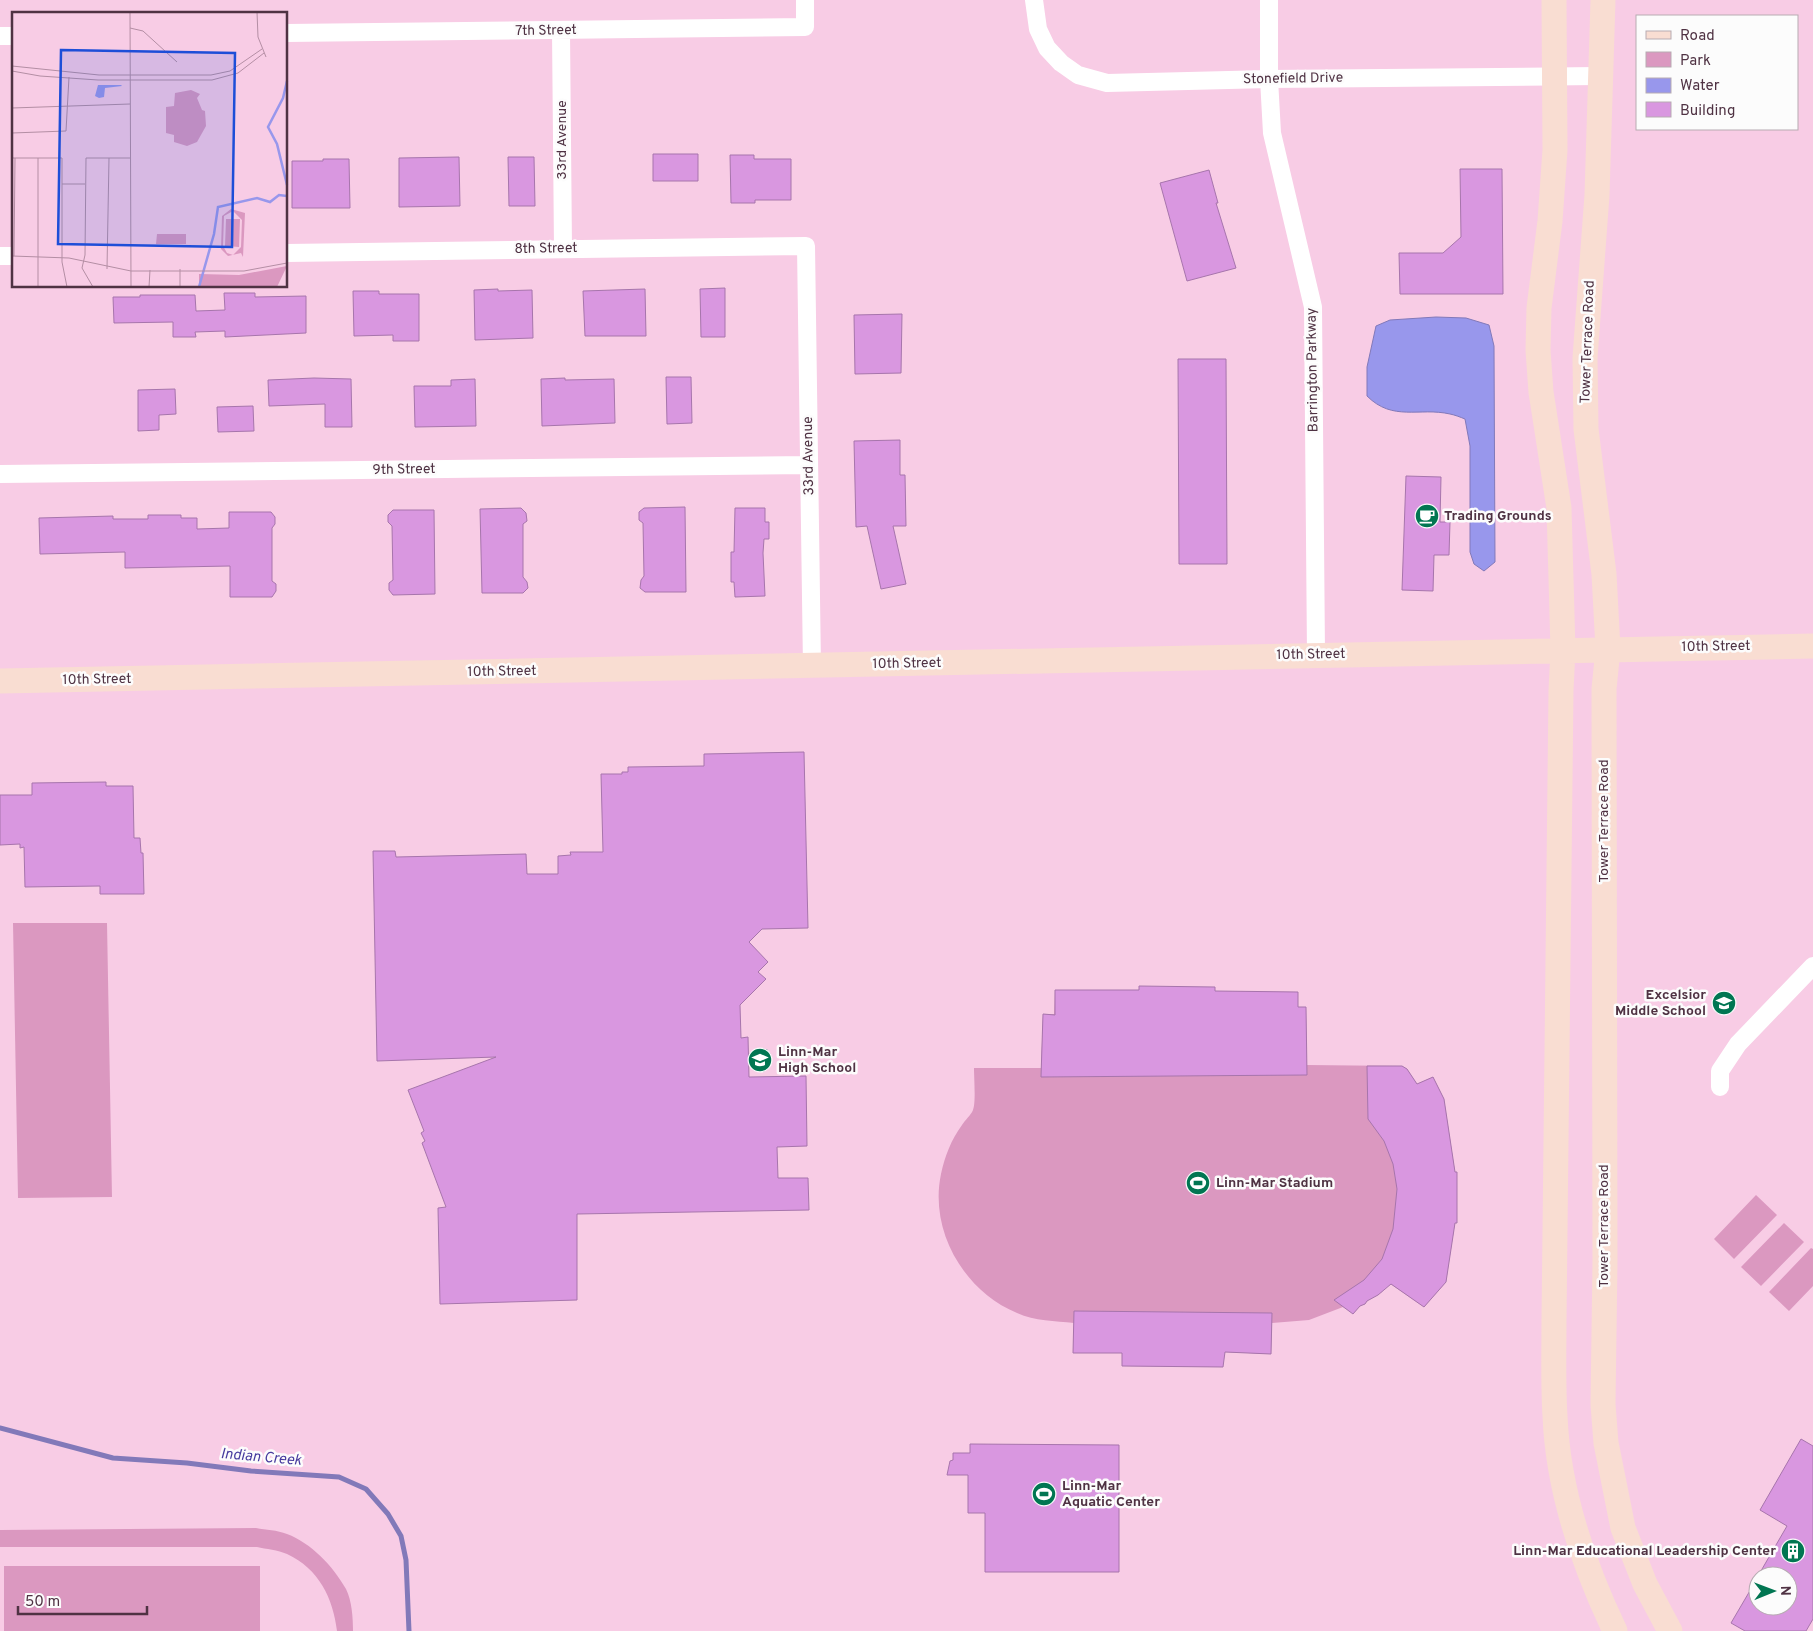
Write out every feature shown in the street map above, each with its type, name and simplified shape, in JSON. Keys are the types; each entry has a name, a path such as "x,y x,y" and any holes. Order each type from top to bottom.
{"street":[{"name":"7th Street","path":"288,33 805,27 805,0"},
{"name":"Stonefield Drive","path":"1034,0 1038,29 1047,48 1061,63 1078,75 1107,84 1269,79 1600,76"},
{"name":"Barrington Parkway","path":"1268,0 1272,133 1313,307 1316,655"},
{"path":"1554,0 1555,150 1550,221 1539,308 1538,350 1541,392 1559,508 1564,650 1561,700 1554,1320 1555,1417 1559,1453 1570,1510 1588,1568 1615,1631"},
{"name":"Tower Terrace Road","path":"1603,0 1597,195 1585,358 1586,429 1604,574 1608,649 1604,689 1605,1261 1603,1404 1606,1443 1623,1528 1645,1584 1670,1631"},
{"name":"33rd Avenue","path":"561,31 563,249"},
{"name":"33rd Avenue","path":"806,246 812,666"},
{"name":"8th Street","path":"288,253 806,246"},
{"name":"9th Street","path":"0,474 809,465"},
{"name":"10th Street","path":"0,681 1813,646"},
{"path":"1720,1087 1720,1070 1738,1044 1813,966"}],"green space":[{"path":"13,923 107,923 112,1197 18,1198"},
{"name":"Linn-Mar Stadium","path":"1139,987 1215,987 1215,991 1298,992 1298,1007 1306,1007 1307,1065 1402,1066 1407,1069 1417,1084 1433,1077 1444,1099 1455,1172 1457,1172 1457,1223 1455,1223 1446,1282 1424,1307 1379,1276 1383,1288 1382,1292 1368,1300 1353,1313 1343,1307 1309,1320 1272,1323 1271,1354 1224,1352 1223,1367 1122,1366 1122,1353 1073,1353 1074,1323 1038,1319 1017,1313 998,1303 981,1290 966,1274 955,1257 946,1237 940,1217 939,1195 941,1174 949,1148 974,1107 974,1068 1041,1068 1043,1014 1054,1014 1055,990 1139,990"},
{"path":"1756,1195 1777,1215 1734,1259 1714,1239"},
{"path":"1784,1223 1804,1242 1761,1286 1741,1267"},
{"path":"1811,1248 1813,1249 1813,1286 1789,1311 1769,1292"},
{"path":"256,1528 287,1534 305,1543 321,1556 346,1589 352,1610 353,1631 337,1631 328,1596 316,1576 298,1560 276,1551 257,1547 0,1547 0,1530"},
{"path":"4,1566 260,1566 260,1631 4,1631"}],"water":[{"path":"1436,317 1466,318 1489,325 1494,346 1495,562 1484,571 1474,564 1470,552 1470,446 1465,419 1439,412 1407,412 1387,409 1367,396 1367,367 1376,326 1390,320"}],"building":[{"path":"653,154 698,154 698,181 653,181"},
{"path":"730,155 754,155 754,159 791,159 791,200 755,200 755,203 731,203"},
{"path":"459,157 460,206 399,207 399,158"},
{"path":"508,157 534,157 535,206 509,206"},
{"path":"323,159 349,159 350,208 292,208 292,161 323,161"},
{"path":"1460,169 1502,169 1503,294 1400,294 1399,253 1443,253 1461,237"},
{"path":"1209,170 1218,203 1216,203 1236,268 1187,281 1160,183"},
{"path":"725,288 725,337 701,337 700,289"},
{"path":"498,289 498,291 532,290 533,338 475,340 474,290"},
{"path":"645,289 646,336 585,336 583,291"},
{"path":"353,291 379,291 379,294 419,294 419,341 393,341 393,335 354,336"},
{"path":"224,293 255,293 255,297 306,296 306,333 225,337 225,331 195,332 196,337 173,337 173,322 114,323 113,297 195,295 196,311 225,310"},
{"path":"902,314 901,373 855,374 854,315"},
{"path":"1178,359 1226,359 1227,564 1179,564"},
{"path":"666,377 691,377 692,423 667,424"},
{"path":"565,378 565,380 614,379 615,423 542,426 541,379"},
{"path":"351,379 352,427 325,427 325,404 269,406 268,380"},
{"path":"475,379 476,426 415,427 414,386 451,386 451,380"},
{"path":"175,389 176,414 159,415 159,430 138,431 138,390"},
{"path":"253,406 254,431 218,432 217,407"},
{"path":"900,440 900,475 905,475 906,526 893,526 906,584 881,589 867,526 856,527 854,441"},
{"path":"1406,476 1441,477 1440,522 1450,522 1449,555 1434,555 1433,591 1402,590"},
{"path":"685,507 686,592 645,592 640,588 641,580 644,576 643,523 639,520 639,512 644,508"},
{"path":"521,508 526,513 527,521 523,524 523,577 527,582 528,588 523,593 482,593 480,509"},
{"path":"735,508 765,508 765,522 769,522 769,539 764,539 763,553 765,596 735,597 734,582 731,582 731,552 734,552"},
{"path":"393,510 434,510 435,594 393,595 389,590 389,583 393,580 392,526 388,522 388,515"},
{"path":"229,512 271,512 275,517 275,524 272,528 272,581 276,584 276,591 272,597 230,597 230,566 125,568 125,552 40,554 39,518 113,516 113,519 148,519 148,515 181,515 181,518 197,518 197,529 229,528"},
{"path":"804,752 808,928 762,929 749,942 768,962 758,972 766,979 740,1005 741,1038 748,1037 749,1077 806,1076 807,1146 777,1147 778,1178 808,1178 809,1210 577,1214 577,1300 440,1304 438,1208 446,1207 422,1143 425,1141 421,1133 424,1131 408,1090 496,1057 377,1061 373,851 395,851 396,857 526,854 527,874 558,874 558,856 571,855 570,852 603,852 601,774 622,774 622,772 628,772 628,767 704,766 704,754"},
{"path":"106,782 106,786 133,786 134,838 140,838 141,853 143,853 144,894 100,894 100,886 25,887 24,847 20,848 20,844 0,845 0,795 32,795 32,783"},
{"path":"1139,986 1215,987 1215,991 1298,992 1298,1007 1306,1007 1307,1075 1041,1077 1043,1014 1055,1015 1055,990 1139,990"},
{"path":"1367,1066 1402,1066 1407,1069 1417,1084 1433,1077 1444,1099 1455,1172 1457,1172 1457,1223 1455,1223 1446,1282 1424,1307 1391,1284 1360,1306 1353,1314 1334,1300 1364,1280 1382,1259 1393,1229 1397,1189 1393,1164 1384,1141 1368,1119"},
{"path":"1074,1311 1272,1313 1271,1354 1225,1352 1223,1367 1122,1366 1122,1353 1073,1353"},
{"name":"Linn-Mar Educational Leadership Center","path":"1801,1439 1813,1446 1813,1619 1806,1631 1745,1631 1731,1623 1748,1594 1748,1616 1798,1616 1798,1566 1764,1566 1787,1526 1760,1510"},
{"name":"Linn-Mar Aquatic Center","path":"970,1444 1119,1445 1119,1572 985,1572 985,1513 968,1513 968,1475 947,1475 950,1461 953,1460 953,1453 970,1453"}],"waterway":[{"name":"Indian Creek","path":"0,1428 113,1458 339,1477 366,1489 388,1514 401,1536 406,1560 409,1631"}],"place":[{"name":"Trading Grounds","path":"1427,516"},
{"name":"Excelsior Middle School","path":"1724,1003"},
{"name":"Linn-Mar High School","path":"760,1060"},
{"name":"Linn-Mar Stadium","path":"1198,1183"},
{"name":"Linn-Mar Aquatic Center","path":"1044,1494"},
{"name":"Linn-Mar Educational Leadership Center","path":"1793,1551"}]}
